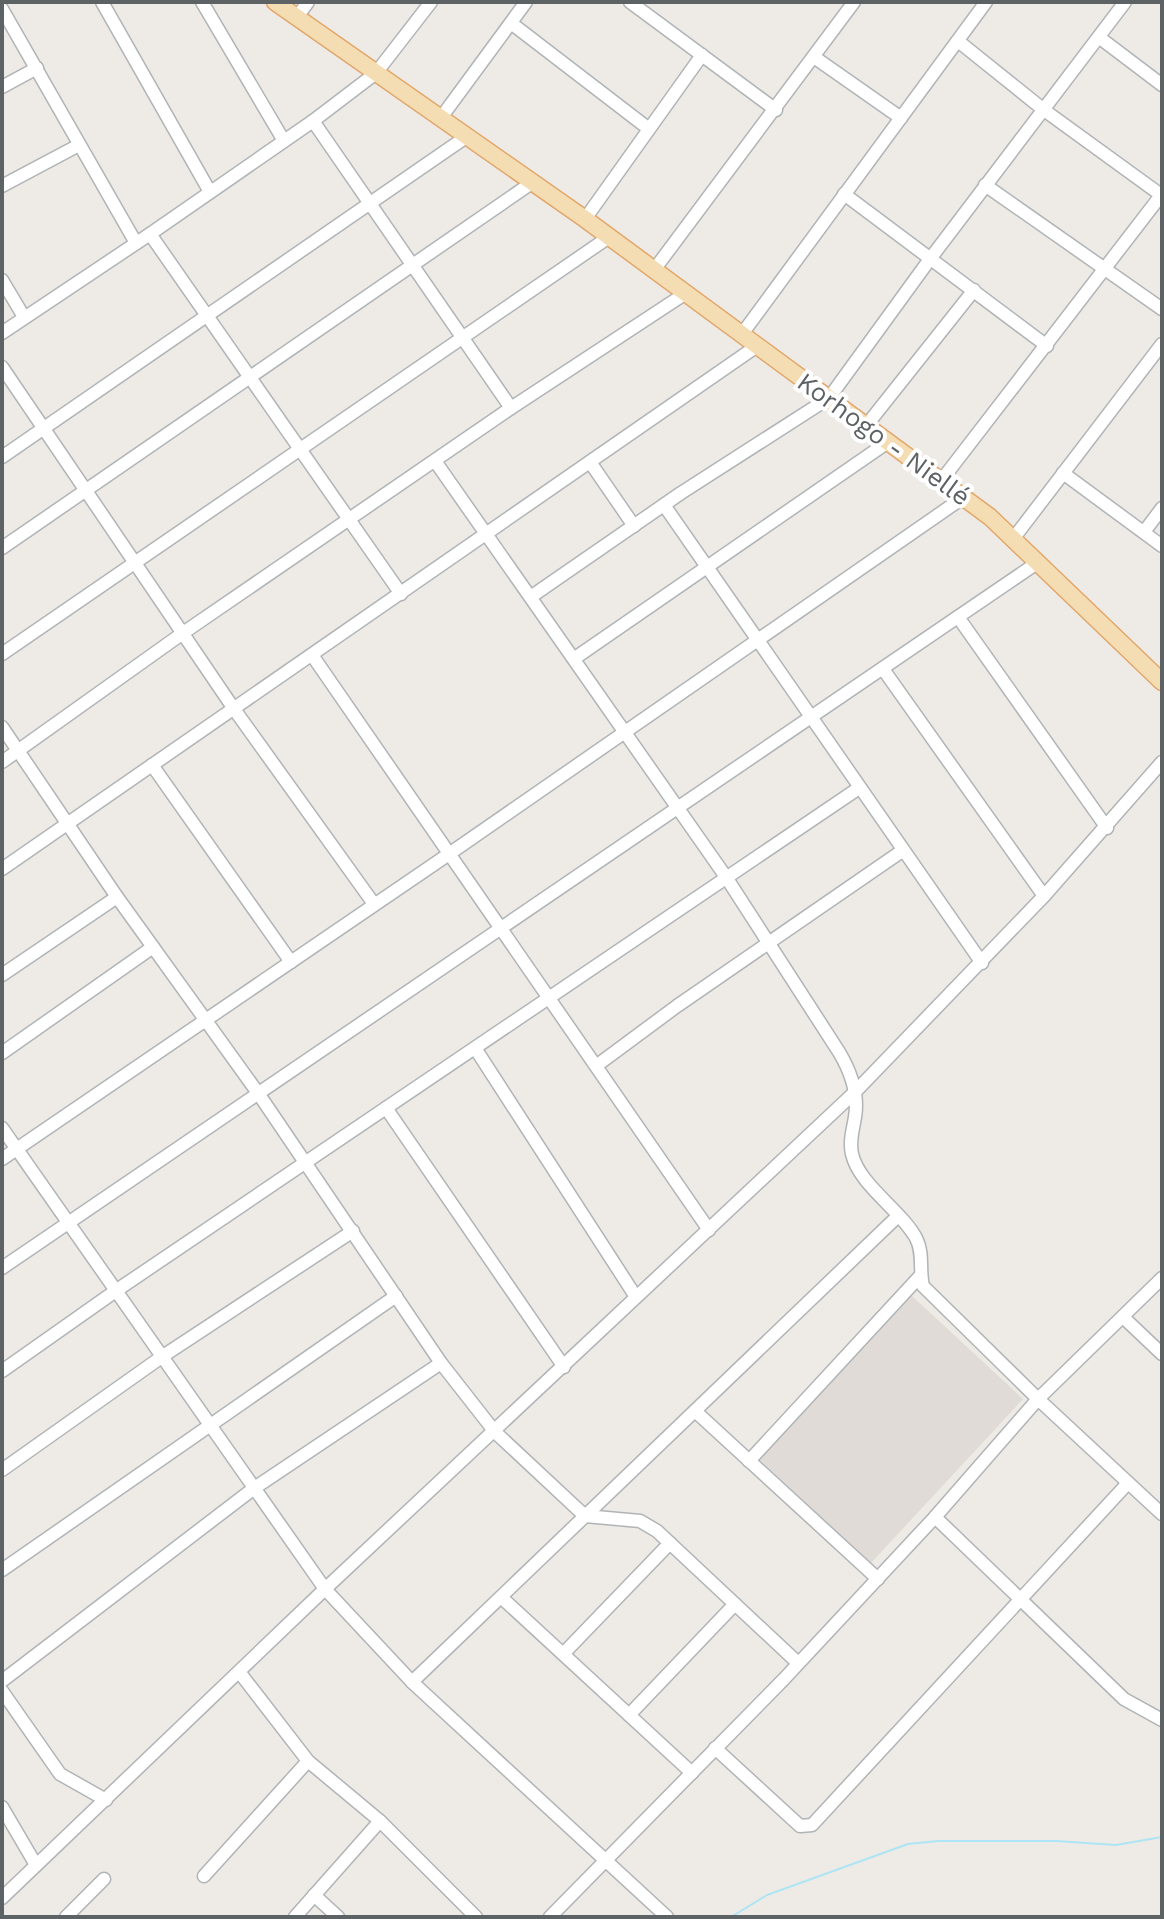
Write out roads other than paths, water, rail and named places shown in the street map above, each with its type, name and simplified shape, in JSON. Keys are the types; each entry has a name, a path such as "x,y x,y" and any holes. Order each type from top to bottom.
{"main road":[{"name":"Korhogo - Niellé","path":"275,2 585,219 964,497 990,517 1162,682"}],"street":[{"path":"102,2 210,192"},
{"path":"202,2 284,141"},
{"path":"297,17 308,2"},
{"path":"2,333 313,121 376,73 431,2"},
{"path":"440,119 526,2"},
{"path":"654,270 854,2"},
{"path":"742,334 986,2"},
{"path":"532,596 664,505 829,398 985,185 1125,2"},
{"path":"639,5 776,110"},
{"path":"2,9 136,243"},
{"path":"511,23 649,129"},
{"path":"1100,38 1162,85"},
{"path":"941,481 1162,195 1044,110 958,41"},
{"path":"585,219 702,55"},
{"path":"814,57 901,118"},
{"path":"2,87 37,68"},
{"path":"313,121 511,408"},
{"path":"2,457 466,137"},
{"path":"2,186 79,145"},
{"path":"2,548 533,182"},
{"path":"985,185 1162,309"},
{"path":"844,194 1047,346"},
{"path":"150,234 401,594"},
{"path":"2,654 609,237"},
{"path":"2,280 24,317"},
{"path":"866,426 974,290"},
{"path":"2,762 349,519 686,293"},
{"path":"1013,539 1162,344"},
{"path":"2,869 757,346"},
{"path":"2,367 234,709 374,904"},
{"path":"575,658 888,442"},
{"path":"435,461 726,877 850,1070 856,1113 850,1142 852,1157 860,1171 916,1237 921,1251 923,1286 1162,1514"},
{"path":"590,462 634,526"},
{"path":"1063,473 1162,546"},
{"path":"2,1159 964,497"},
{"path":"664,505 982,963"},
{"path":"1144,532 1162,508"},
{"path":"2,1268 1037,563"},
{"path":"958,617 1107,828"},
{"path":"312,655 709,1230"},
{"path":"883,669 1044,896"},
{"path":"2,727 117,897 258,1093 441,1363 495,1432 585,1516 640,1521 657,1531 798,1663"},
{"path":"2,1898 325,1589 855,1092 982,963 1107,828 1162,762"},
{"path":"152,765 291,962"},
{"path":"2,1371 859,788"},
{"path":"596,1066 902,851"},
{"path":"2,975 117,897"},
{"path":"2,1053 153,947"},
{"path":"475,1048 636,1297"},
{"path":"386,1108 564,1367"},
{"path":"2,1128 325,1589 412,1682 667,1917"},
{"path":"412,1682 898,1216"},
{"path":"2,1470 163,1356 353,1231"},
{"path":"749,1461 921,1275"},
{"path":"550,1917 878,1579 1038,1399 1162,1278"},
{"path":"2,1570 396,1296"},
{"path":"1123,1317 1162,1354"},
{"path":"2,1681 253,1489 441,1363"},
{"path":"695,1411 878,1579"},
{"path":"715,1748 800,1826 812,1825 1128,1483"},
{"path":"935,1517 1124,1699 1162,1720"},
{"path":"563,1654 670,1543"},
{"path":"501,1597 692,1773"},
{"path":"629,1715 735,1604"},
{"path":"240,1673 308,1761 380,1821 476,1917"},
{"path":"2,1691 60,1774 106,1800"},
{"path":"204,1876 308,1761"},
{"path":"2,1807 36,1865"},
{"path":"295,1917 380,1821"},
{"path":"66,1917 104,1879"},
{"path":"314,1895 338,1917"}],"waterway":[{"path":"731,1917 767,1895 908,1844 1056,1841 1116,1845 1162,1837"}]}
